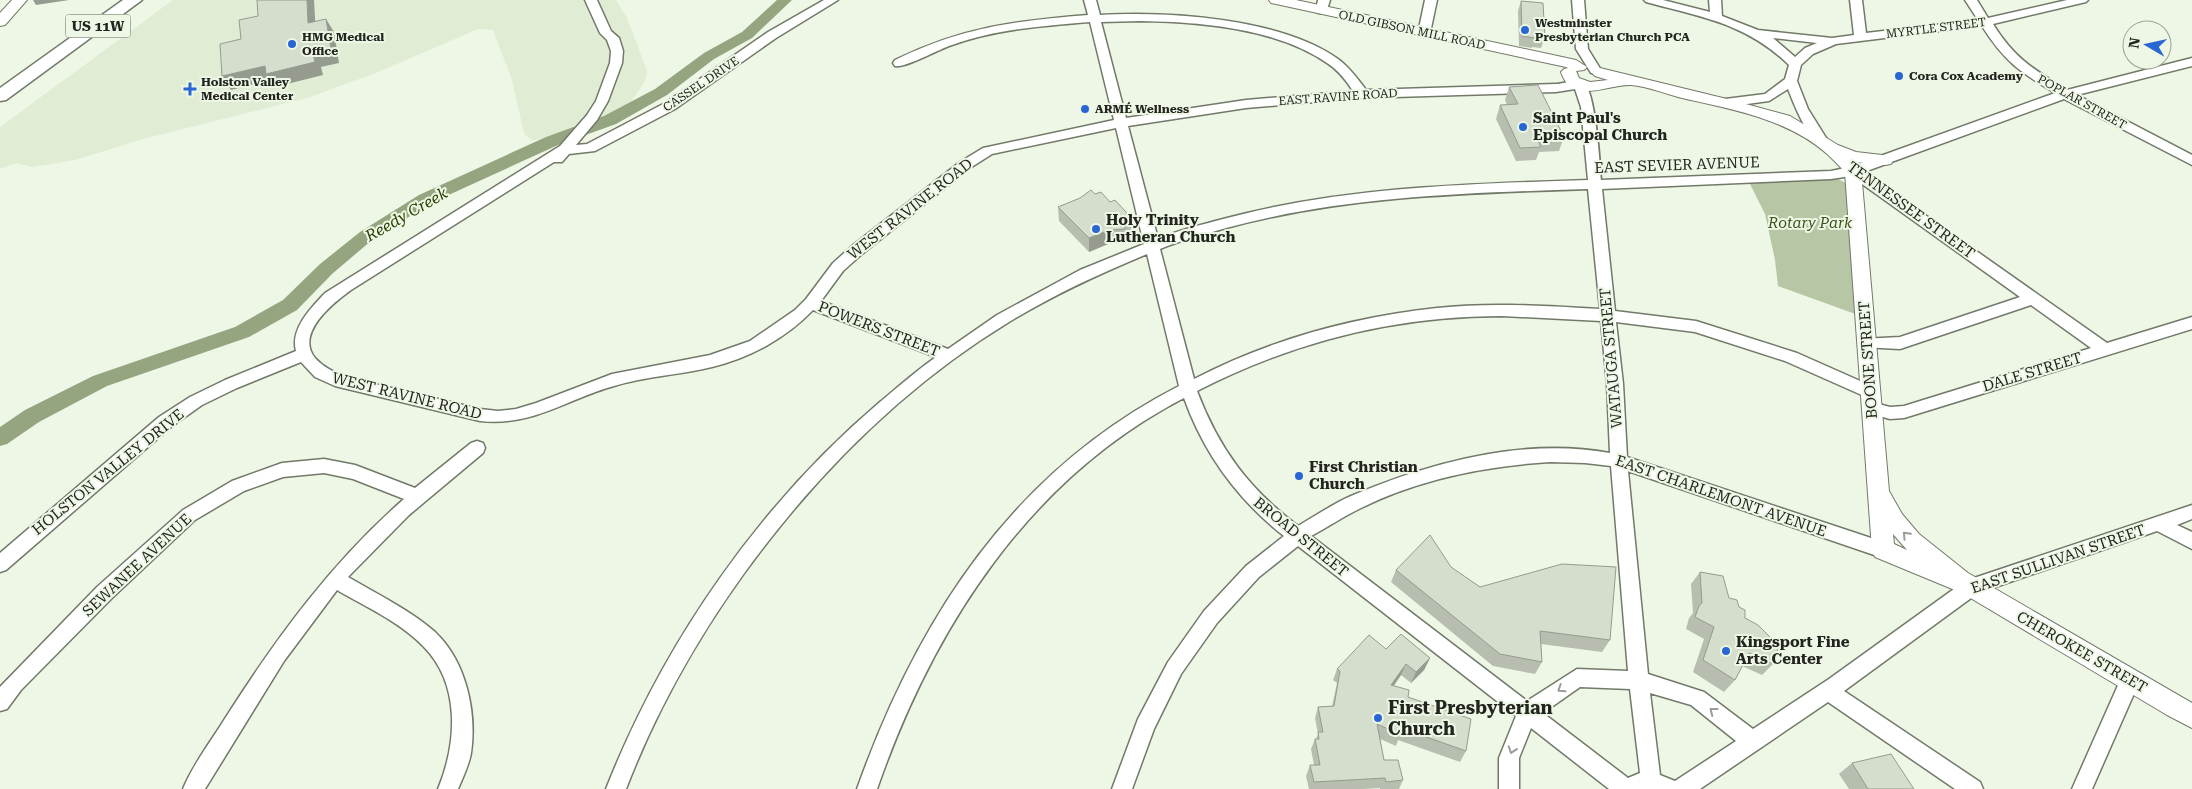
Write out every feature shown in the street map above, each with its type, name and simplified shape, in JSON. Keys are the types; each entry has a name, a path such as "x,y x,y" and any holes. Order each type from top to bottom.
{"highway":[{"name":"US 11W","path":"0,96 134,0"}],"main road":[{"path":"0,22 20,0"},
{"name":"OLD GIBSON MILL ROAD","path":"1276,0 1323,5 1424,33 1548,60 1577,70"},
{"path":"1577,70 1590,87 1599,78 1632,81 1725,103 1784,120 1827,145 1853,157 1885,160"},
{"name":"TENNESSEE STREET","path":"1827,145 1853,171"},
{"name":"BOONE STREET","path":"1853,171 1883,550"},
{"path":"1877,476 1885,503 1898,526 1924,552 1972,587"},
{"name":"EAST CHARLEMONT AVENUE","path":"1883,550 1972,587"},
{"name":"CHEROKEE STREET","path":"1972,587 2192,716"}],"street":[{"path":"306,354 319,322 340,299 528,181 556,160 592,117 602,101 611,74 608,65 606,33 591,0"},
{"name":"CASSEL DRIVE","path":"566,147 590,148 670,106 772,35 832,0"},
{"name":"BROAD STREET","path":"1090,0 1188,388 1197,415 1225,465 1242,487 1265,511 1626,789"},
{"path":"1424,33 1431,0"},
{"path":"1556,88 1568,91 1579,98 1587,107 1599,78 1577,70 1578,0"},
{"path":"1650,0 1716,18 1754,32 1776,45 1794,64 1791,82 1769,97 1725,103"},
{"path":"1715,0 1716,18"},
{"path":"1856,0 1860,38"},
{"name":"POPLAR STREET","path":"1971,0 1987,22 2001,47 2027,71 2065,94 2192,161"},
{"path":"1984,0 1987,22"},
{"name":"MYRTLE STREET","path":"1794,64 1809,51 1834,41 1987,22 2082,0"},
{"path":"899,64 944,44 974,34 1005,27 1126,16 1181,18 1218,22 1282,38 1332,60 1350,76 1362,94"},
{"path":"1754,32 1834,41"},
{"name":"EAST SEVIER AVENUE","path":"616,789 660,695 700,624 736,569 812,475 899,392 947,355 994,324 1081,276 1152,246 1210,227 1262,213 1356,197 1436,191 1831,175 1853,171 2065,94 2192,62"},
{"name":"EAST RAVINE ROAD","path":"1121,122 1246,104 1362,94 1570,87 1577,70"},
{"name":"WATAUGA STREET","path":"1577,70 1587,107 1615,384 1619,460 1639,680 1660,786"},
{"name":"TENNESSEE STREET","path":"1791,82 1802,109 1827,145"},
{"name":"WEST RAVINE ROAD","path":"306,354 313,367 325,376 341,382 480,416 507,416 539,409 612,380 726,357 756,345 787,325 812,303 846,259 976,157 988,151 1019,143 1121,122"},
{"name":"TENNESSEE STREET","path":"1853,171 2034,298 2104,350"},
{"path":"1868,343 1900,343 2034,298"},
{"name":"POWERS STREET","path":"812,303 947,355"},
{"name":"DALE STREET","path":"867,789 895,714 915,673 957,600 1001,540 1043,495 1092,450 1125,426 1188,388 1252,359 1297,342 1379,322 1436,313 1494,310 1607,315 1686,325 1788,356 1871,400 1890,413 1904,412 2192,323"},
{"name":"HOLSTON VALLEY DRIVE","path":"0,564 165,422 196,401 231,384 306,354"},
{"path":"193,789 286,642 335,579 416,496 477,448"},
{"name":"EAST CHARLEMONT AVENUE","path":"1122,789 1152,712 1189,647 1235,588 1262,562 1296,536 1339,510 1389,488 1465,466 1538,457 1602,457 1619,460 1883,550"},
{"name":"SEWANEE AVENUE","path":"0,702 14,684 104,593 189,515 238,486 282,470 324,466 355,472 416,496"},
{"name":"EAST SULLIVAN STREET","path":"1682,789 1828,691 1972,587 2192,512"},
{"path":"2159,524 2192,542"},
{"path":"335,579 384,608 430,639 446,662 457,685 462,718 461,750 448,789"},
{"path":"1509,789 1510,758 1520,727 1536,705 1577,678 1639,680 1697,698 1752,741"},
{"path":"2082,789 2130,680"},
{"path":"1828,691 1973,789"},
{"path":"1626,789 1642,782 1660,786"}],"shaded area":[{"name":"Holston Valley Medical Center","path":"173,0 616,0 627,18 647,71 645,81 629,105 572,129 531,140 524,133 512,80 493,30 478,29 376,73 307,98 143,139 75,160 32,167 16,163 0,169 0,127"}],"green space":[{"name":"Rotary Park","path":"1838,179 1850,185 1858,315 1778,286 1775,260 1765,214 1749,182"}],"building":[{"name":"HMG Medical Office","path":"257,0 307,0 308,23 326,19 331,49 313,54 315,62 266,74 265,66 222,76 220,44 241,39 239,20 258,16"},
{"path":"1521,1 1543,3 1545,37 1522,36"},
{"path":"1538,85 1564,137 1537,139 1541,147 1520,148 1500,105 1518,104 1509,87"},
{"path":"1091,190 1095,194 1101,192 1110,202 1115,200 1126,212 1132,226 1125,226 1125,229 1109,230 1089,238 1058,207 1080,198"},
{"path":"1430,535 1451,567 1480,587 1562,564 1616,567 1610,640 1540,631 1542,662 1500,654 1396,570"},
{"name":"Kingsport Fine Arts Center","path":"1700,572 1723,576 1729,598 1737,600 1739,607 1745,610 1745,618 1758,625 1779,646 1773,664 1749,653 1735,680 1703,660 1714,627 1695,617 1702,603"},
{"name":"First Presbyterian Church","path":"1401,634 1430,658 1416,672 1406,664 1391,685 1409,690 1408,697 1471,719 1466,751 1401,728 1401,735 1377,724 1384,760 1398,760 1403,780 1386,782 1385,778 1314,782 1310,765 1320,765 1315,739 1319,739 1318,732 1323,732 1318,707 1334,706 1340,671 1337,669 1369,635 1386,649"},
{"path":"1891,754 1914,789 1868,789 1852,763"}],"waterway":[{"name":"Reedy Creek","path":"0,438 32,416 100,381 242,332 290,305 326,269 366,236 425,199 552,141 610,120 661,92 709,56 747,35 785,0"}],"place":[{"name":"Westminster Presbyterian Church PCA","path":"1525,30"},
{"name":"HMG Medical Office","path":"292,44"},
{"name":"Cora Cox Academy","path":"1899,76"},
{"name":"Holston Valley Medical Center","path":"190,89"},
{"name":"ARMÉ Wellness","path":"1085,109"},
{"name":"Saint Paul's Episcopal Church","path":"1523,127"},
{"name":"Holy Trinity Lutheran Church","path":"1096,229"},
{"name":"First Christian Church","path":"1299,476"},
{"name":"Kingsport Fine Arts Center","path":"1726,651"},
{"name":"First Presbyterian Church","path":"1378,718"}]}
